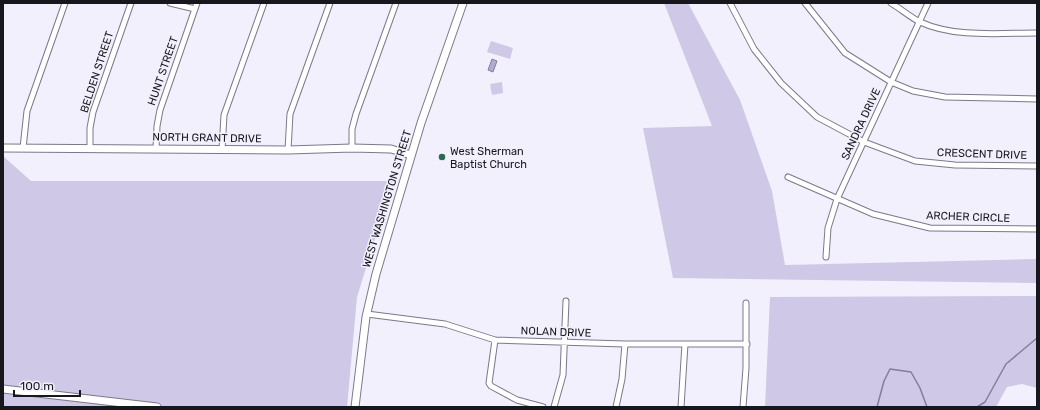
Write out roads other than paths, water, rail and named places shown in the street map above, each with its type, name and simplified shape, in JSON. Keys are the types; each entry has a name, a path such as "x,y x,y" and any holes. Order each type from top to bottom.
{"street":[{"path":"23,148 27,111 65,3"},
{"name":"BELDEN STREET","path":"90,148 90,128 93,112 131,3"},
{"path":"170,3 195,9"},
{"name":"HUNT STREET","path":"156,148 157,126 160,110 197,3"},
{"path":"222,150 224,115 264,3"},
{"path":"288,150 290,114 330,3"},
{"path":"352,148 352,129 356,114 396,3"},
{"name":"WEST WASHINGTON STREET","path":"355,407 367,314 376,274 411,155 463,3"},
{"name":"CRESCENT DRIVE","path":"730,3 754,49 781,83 817,116 864,142 915,161 955,165 1037,166"},
{"path":"805,3 845,53 891,82 913,91 945,97 1037,99"},
{"path":"891,3 919,22 944,30 979,33 1037,34"},
{"name":"SANDRA DRIVE","path":"826,257 828,228 837,199 928,3"},
{"name":"NORTH GRANT DRIVE","path":"3,148 156,148 222,150 352,148 392,149 411,155"},
{"name":"ARCHER CIRCLE","path":"788,177 873,214 930,228 1037,228"},
{"path":"554,407 563,375 566,301"},
{"path":"743,407 747,344 746,303"},
{"name":"NOLAN DRIVE","path":"367,314 445,324 495,340 625,344 747,344"},
{"path":"495,340 489,383 491,386 517,400 543,407"},
{"path":"616,407 622,379 625,344"},
{"path":"681,407 685,344"},
{"path":"3,388 157,407"}],"waterway":[{"path":"977,407 985,402 1006,364 1037,338"},
{"path":"877,407 884,381 890,369 911,372 920,388 927,407"}],"place":[{"name":"West Sherman Baptist Church","path":"442,157"}]}
